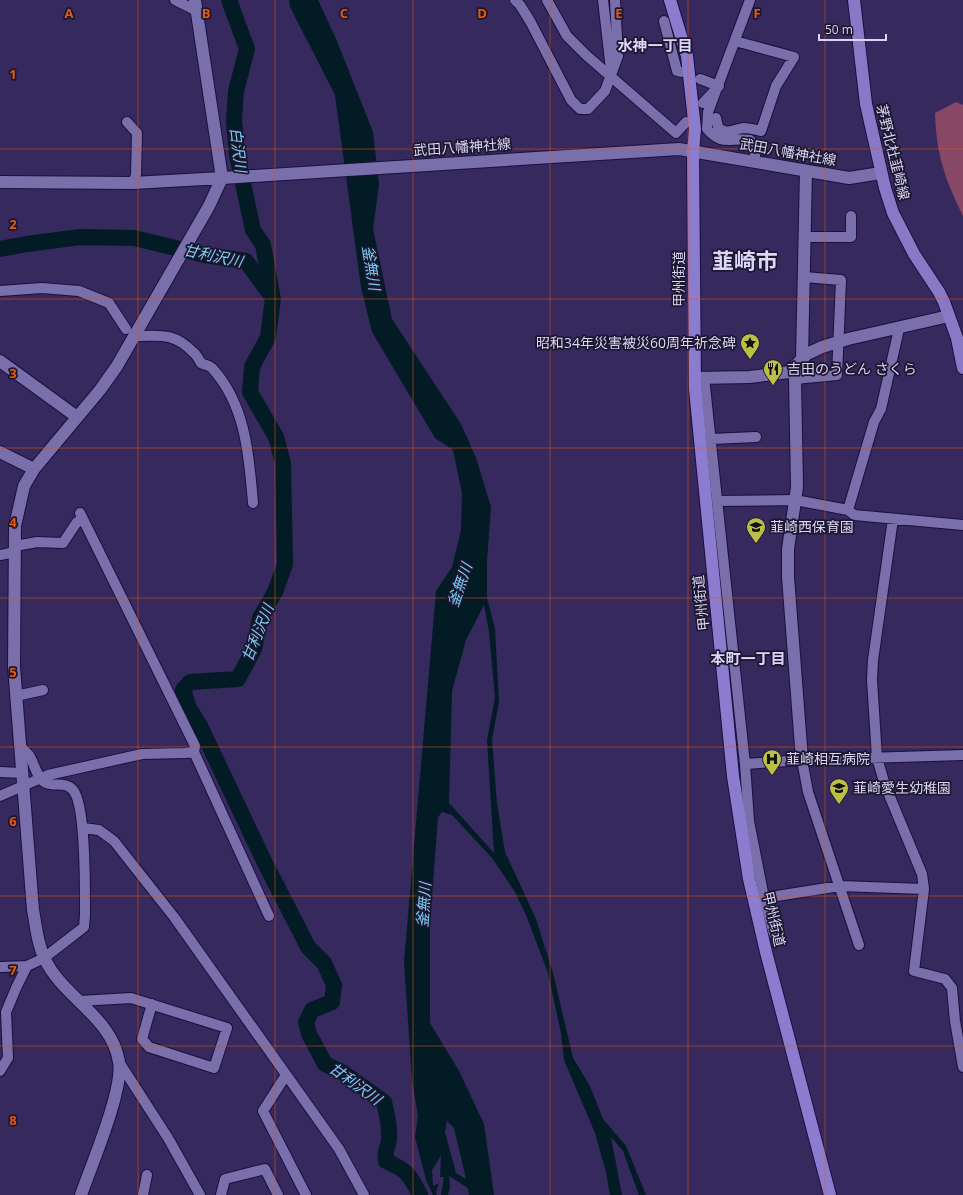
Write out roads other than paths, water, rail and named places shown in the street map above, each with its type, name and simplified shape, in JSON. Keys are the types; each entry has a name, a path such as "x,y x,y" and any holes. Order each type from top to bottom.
{"highway":[{"name":"甲州街道","path":"670,0 687,56 695,129 694,152 699,378 733,776 749,879 766,952 830,1195"}],"main road":[{"name":"茅野北杜韮崎線","path":"854,0 865,97 881,173 894,213 914,254 939,292 957,338 963,368"}],"street":[{"path":"175,0 196,5 228,177 209,206 117,366 100,390 34,469 24,486 18,504 15,526 14,667 33,910 44,958 58,979 101,1023 109,1036 119,1062 168,1138 200,1195"},
{"path":"515,0 530,21 571,100 580,109 588,109 605,91 618,56 615,0"},
{"path":"547,0 567,36 586,55 676,133 686,122"},
{"path":"603,0 609,44 611,76"},
{"path":"735,41 794,58 776,86 761,131 746,128 725,141 715,138 707,129 708,112 750,0"},
{"path":"664,21 677,71 682,72"},
{"path":"700,79 719,86"},
{"path":"703,103 719,86"},
{"path":"716,118 718,127 723,132 731,136 750,140 755,148 755,161"},
{"path":"127,122 137,133 136,175 133,183"},
{"name":"武田八幡神社線","path":"0,182 133,183 679,149 849,178 881,173"},
{"path":"806,171 806,237 802,359 796,379 797,422 795,500 788,549 788,577 802,760 808,792 859,945"},
{"path":"806,237 851,237 851,216"},
{"path":"796,379 837,375 841,280 804,277"},
{"path":"0,292 42,288 79,291 109,302 126,329"},
{"path":"774,934 764,898 749,821 745,764 717,501 710,439 699,378 750,377 789,372 802,359 822,347 949,316"},
{"path":"848,510 874,422 881,409 899,329"},
{"path":"139,336 166,335 178,340 196,354 202,363 211,367 222,383 243,425 248,448 253,503"},
{"path":"0,361 77,417"},
{"path":"710,439 756,437"},
{"path":"0,452 34,469"},
{"path":"717,501 795,500 848,510 854,515 963,525"},
{"path":"0,555 37,542 62,543 82,517 195,746 194,752 269,916"},
{"path":"894,519 873,660 872,680 877,758 885,785 922,874 924,889 914,971 945,979 952,988 959,1020 963,1066"},
{"path":"16,696 43,690"},
{"path":"0,967 27,966 44,958 84,927 83,828 76,796 72,789 65,785 48,784 40,779 29,756 20,746"},
{"path":"0,796 48,775 142,754 194,752"},
{"path":"745,764 802,760 963,755"},
{"path":"0,772 22,773"},
{"path":"83,828 99,830 114,842 174,917 339,1149 364,1195"},
{"path":"764,898 840,886 924,889"},
{"path":"0,1071 8,1058 6,1012 27,966"},
{"path":"79,1001 131,998 152,1004 227,1028 214,1068 149,1048 142,1039 152,1004"},
{"path":"81,1195 118,1087 119,1062"},
{"path":"286,1074 263,1111 306,1195"},
{"path":"221,1195 225,1179 265,1169 278,1195"},
{"path":"143,1195 147,1175"}],"water":[{"name":"釜無川","path":"289,0 318,0 337,41 373,132 379,184 373,229 392,319 461,424 476,458 491,507 487,561 487,598 495,629 499,701 492,740 497,803 505,852 536,919 553,973 573,1058 590,1086 603,1119 626,1146 646,1195 639,1195 623,1151 611,1137 622,1195 610,1195 606,1172 595,1133 564,1060 561,1033 548,973 526,915 515,892 492,858 452,815 442,812 438,817 430,923 430,1023 459,1071 484,1124 494,1195 469,1195 468,1188 449,1176 450,1187 448,1195 441,1195 444,1177 440,1177 441,1156 432,1170 433,1186 439,1183 436,1192 437,1195 433,1195 426,1180 415,1137 418,1116 412,1080 404,962 436,591 452,567 461,530 462,493 453,450 435,438 372,332 361,287 335,95 290,7","holes":["484,605 489,632 495,698 487,740 494,853 449,803 452,691 466,640","447,1121 454,1128 466,1179 456,1173 445,1132"]}],"waterway":[{"name":"白沢川","path":"229,0 247,49 236,91 234,120 237,155 253,230 263,245 272,294"},
{"name":"甘利沢川","path":"0,249 80,237 134,238 205,255 246,261 273,298 268,337 252,367 250,392 276,437 283,463 285,564 275,592 260,618 254,649 238,679 190,682 183,690 189,708 200,726 265,863 308,947 324,963 334,985 332,1002 312,1010 306,1022 309,1034 325,1064 342,1072 384,1102 389,1130 389,1143 385,1154 386,1161 403,1170 410,1178 420,1195"}],"place":[{"name":"昭和34年災害被災60周年祈念碑","path":"750,360"},
{"name":"吉田のうどん さくら","path":"773,386"},
{"name":"韮崎西保育園","path":"756,544"},
{"name":"韮崎相互病院","path":"772,776"},
{"name":"韮崎愛生幼稚園","path":"839,805"}],"district":[{"name":"水神一丁目","path":"655,46"},
{"name":"韮崎市","path":"745,261"},
{"name":"本町一丁目","path":"748,659"}]}
